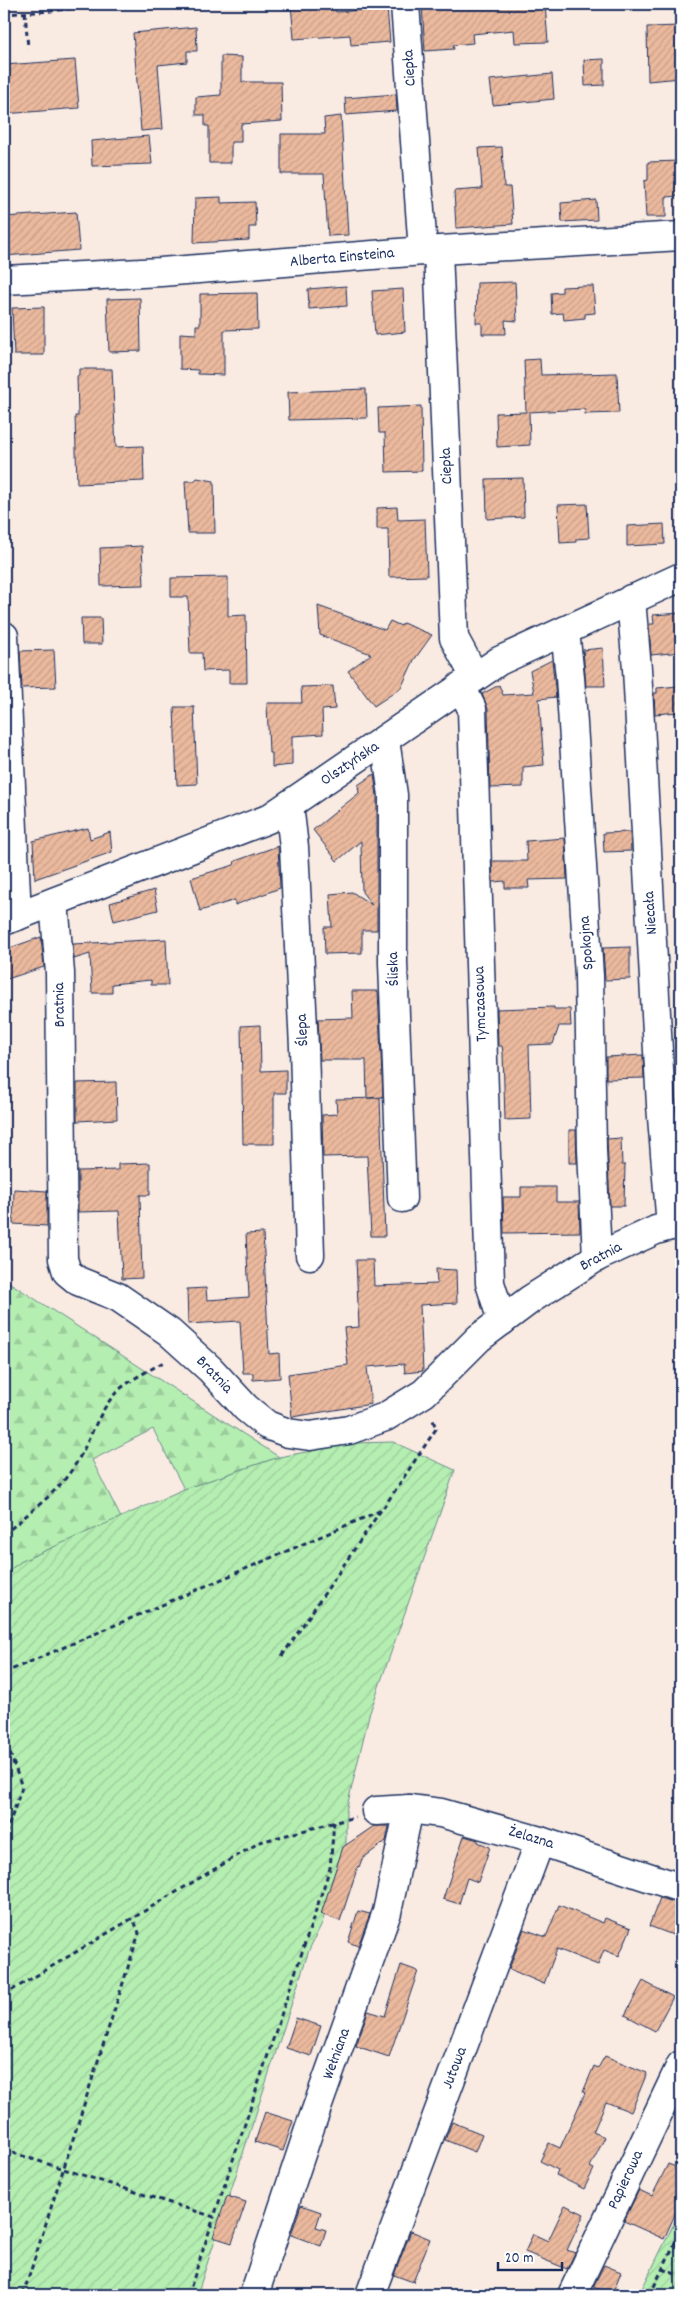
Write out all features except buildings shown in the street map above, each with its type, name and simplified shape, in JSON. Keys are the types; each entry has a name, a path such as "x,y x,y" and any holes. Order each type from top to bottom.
{"street":[{"name":"Ciepła","path":"405,4 431,251 454,638 468,682"},
{"name":"Alberta Einsteina","path":"4,280 161,272 431,251 681,236"},
{"name":"Olsztyńska","path":"10,919 268,819 499,661 681,577"},
{"name":"Niecała","path":"631,599 637,668 661,1106 676,1225"},
{"name":"Spokojna","path":"565,631 570,677 589,976 592,1150 597,1257"},
{"path":"4,636 10,919"},
{"name":"Tymczasowa","path":"468,682 472,709 490,1283 502,1321"},
{"name":"Śliska","path":"385,740 393,795 393,962 402,1198"},
{"name":"Ślepa","path":"289,805 294,846 304,1047 310,1255"},
{"name":"Bratnia","path":"54,902 60,973 63,1259 67,1272 78,1281 118,1297 169,1332 210,1368 246,1408 267,1425 288,1433 310,1436 349,1430 385,1417 424,1393 479,1338 531,1299 597,1257 656,1230 676,1225"},
{"name":"Żelazna","path":"376,1811 409,1809 442,1813 540,1841 681,1888"},
{"name":"Wełniana","path":"254,2295 309,2130 387,1912 409,1809"},
{"name":"Jutowa","path":"370,2295 540,1841"},
{"name":"Papierowa","path":"572,2295 681,2065"}],"path":[{"path":"70,8 74,4"},
{"path":"4,14 105,4"},
{"path":"25,12 28,48"},
{"path":"4,1535 40,1504 68,1476 87,1446 102,1413 115,1394 169,1359 184,1345"},
{"path":"282,1656 436,1429 424,1393"},
{"path":"4,1673 382,1510"},
{"path":"4,1736 22,1787 4,1839"},
{"path":"4,1995 260,1842 376,1811"},
{"path":"188,2295 330,1868 334,1822"},
{"path":"23,2295 139,1933 133,1918"},
{"path":"4,2150 214,2216"},
{"path":"650,2295 681,2230"},
{"path":"662,2269 681,2276"}],"green space":[{"path":"4,1279 279,1457 184,1489 153,1429 92,1460 121,1518 22,1561 4,1574"},
{"path":"393,1442 455,1470 369,1715 346,1811 346,1845 322,1923 309,1950 197,2295 4,2295 4,1574 22,1561 184,1489 279,1457 355,1443"},
{"path":"681,2209 681,2295 639,2295"}]}
